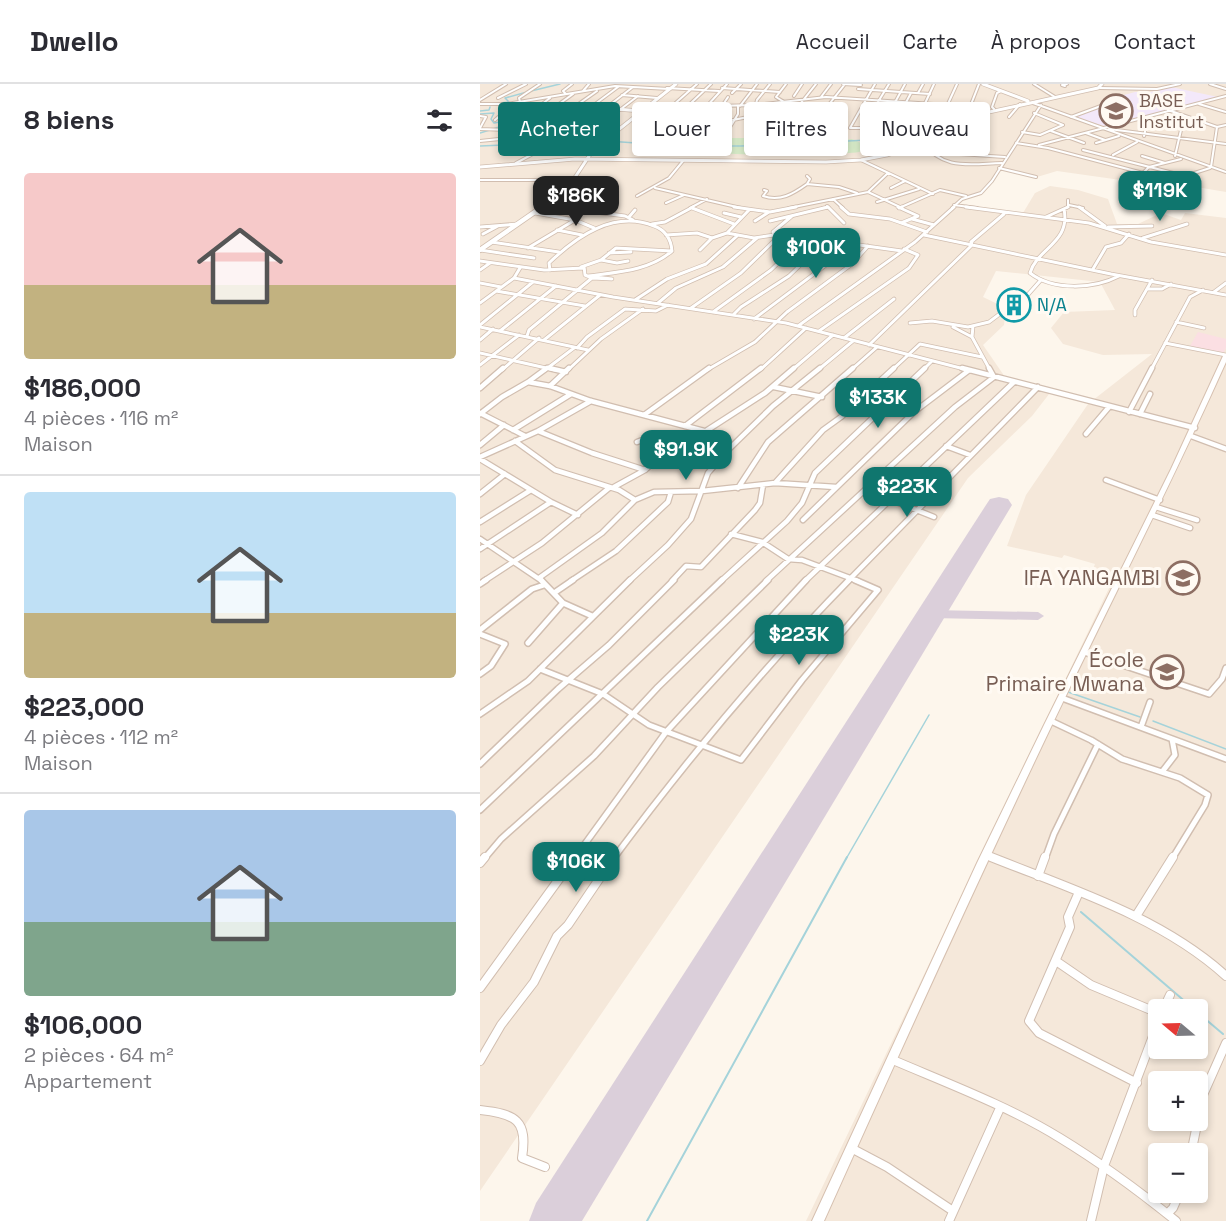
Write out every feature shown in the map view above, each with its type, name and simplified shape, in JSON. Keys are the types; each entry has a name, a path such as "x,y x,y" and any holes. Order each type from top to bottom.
{"main road":[{"path":"819,1221 986,855 1156,508 1226,356"}],"street":[{"path":"480,102 506,84"},
{"path":"498,98 526,84"},
{"path":"520,102 518,100 540,84"},
{"path":"566,94 563,91 572,84"},
{"path":"584,91 582,89 589,84"},
{"path":"581,102 606,84"},
{"path":"613,102 637,84"},
{"path":"651,102 676,84"},
{"path":"676,102 697,84"},
{"path":"692,102 711,84"},
{"path":"710,102 727,84"},
{"path":"732,93 741,84"},
{"path":"733,121 739,106 757,84"},
{"path":"758,102 770,84"},
{"path":"786,84 776,97 784,102 821,97 906,102 911,93"},
{"path":"794,96 802,84"},
{"path":"803,102 816,84"},
{"path":"821,97 831,84"},
{"path":"834,102 844,84 861,85"},
{"path":"875,84 850,128 862,128 889,84"},
{"path":"895,101 905,84"},
{"path":"918,93 923,84"},
{"path":"926,102 934,84"},
{"path":"949,102 957,84"},
{"path":"972,102 980,84 1226,172"},
{"path":"1034,84 1055,98"},
{"path":"990,110 1034,103 1101,86 1157,89 1180,84"},
{"path":"1210,84 1226,89"},
{"path":"851,99 861,85"},
{"path":"531,102 620,86 719,91"},
{"path":"597,102 620,86"},
{"path":"722,88 780,92"},
{"path":"858,89 930,94"},
{"path":"531,102 584,91"},
{"path":"994,109 992,107 1000,92"},
{"path":"563,102 573,94"},
{"path":"622,95 656,98"},
{"path":"621,109 638,96"},
{"path":"1039,145 1226,96"},
{"path":"724,102 728,97"},
{"path":"545,102 550,98"},
{"path":"1218,98 1226,100"},
{"path":"1071,117 1120,99"},
{"path":"480,102 498,105"},
{"path":"480,102 498,104"},
{"path":"798,326 859,285 926,233 954,206 967,197 983,192 1034,113 1034,103"},
{"path":"1010,117 1020,104"},
{"path":"1196,104 1226,112"},
{"path":"732,106 744,106"},
{"path":"621,109 632,110"},
{"path":"1168,110 1217,127 1226,125"},
{"path":"1022,132 1040,135 1063,124 1034,113"},
{"path":"480,117 485,116 480,129"},
{"path":"495,120 498,117"},
{"path":"620,127 632,117"},
{"path":"1112,155 1138,142 1149,122 1144,117"},
{"path":"1175,154 1184,117"},
{"path":"733,121 744,118"},
{"path":"1102,127 1226,144"},
{"path":"1211,166 1217,127"},
{"path":"480,129 498,129"},
{"path":"1051,131 1084,143"},
{"path":"1084,132 1105,140"},
{"path":"1096,143 1121,136"},
{"path":"480,141 498,140"},
{"path":"1016,143 1039,145 1088,161 1143,173 1149,167 1182,158"},
{"path":"1083,150 1112,155 1187,176 1211,166"},
{"path":"516,164 529,156"},
{"path":"480,248 562,193 588,156"},
{"path":"480,167 586,159 861,160 880,156"},
{"path":"936,156 953,165 1002,163"},
{"path":"990,156 1005,157"},
{"path":"1142,156 1166,163"},
{"path":"861,160 933,194"},
{"path":"637,196 671,177 683,161"},
{"path":"999,168 1036,177"},
{"path":"754,221 770,212 868,192 888,173"},
{"path":"764,190 767,191 763,196 775,201 796,192 807,184 810,179 807,176"},
{"path":"480,180 572,182 591,186"},
{"path":"891,188 905,181"},
{"path":"480,248 572,182"},
{"path":"807,184 839,187 859,194"},
{"path":"655,188 749,210 770,212"},
{"path":"877,202 919,189"},
{"path":"898,208 942,190 967,197"},
{"path":"868,192 918,216 901,223"},
{"path":"562,193 608,198"},
{"path":"666,203 684,195"},
{"path":"554,198 606,206"},
{"path":"832,199 849,214 886,218 926,233 963,243 1121,276 1226,294"},
{"path":"650,224 665,222 707,200"},
{"path":"1068,200 1069,206"},
{"path":"822,201 844,223"},
{"path":"545,205 650,224 662,230 672,245 672,251 664,258 639,268 588,276 612,279 586,276 582,267"},
{"path":"733,205 724,213 741,217"},
{"path":"798,206 805,212"},
{"path":"954,206 1046,217 1107,228 1141,238 1226,255"},
{"path":"1046,217 1069,206 1082,207 1107,228"},
{"path":"770,221 828,207"},
{"path":"692,208 711,217 735,224"},
{"path":"1064,209 1066,218 1059,239 1032,266 1030,273 1040,281 1091,287 1121,276"},
{"path":"631,219 634,210"},
{"path":"700,250 712,238 727,233 749,210"},
{"path":"535,213 575,220 594,228"},
{"path":"869,345 1001,213"},
{"path":"774,234 776,228 793,216"},
{"path":"550,270 549,262 582,235 594,228 631,219"},
{"path":"912,219 934,225"},
{"path":"528,248 575,220"},
{"path":"480,227 502,223 515,224"},
{"path":"483,234 502,223"},
{"path":"1141,238 1187,224"},
{"path":"1107,228 1120,225 1152,226"},
{"path":"1106,234 1107,228"},
{"path":"557,230 582,235"},
{"path":"666,236 697,233 712,238"},
{"path":"727,233 757,238 781,234 824,242 903,250 918,255 909,268 819,331"},
{"path":"691,308 741,273 781,234"},
{"path":"1093,269 1106,247 1121,243 1129,234"},
{"path":"635,300 667,279 706,264 737,236"},
{"path":"658,303 676,288 723,267 757,238"},
{"path":"713,312 763,277 804,238"},
{"path":"491,242 560,252"},
{"path":"733,315 741,307 789,276 824,242"},
{"path":"754,319 830,262 850,244"},
{"path":"498,253 509,245"},
{"path":"644,415 712,366 754,342 787,312 852,264 868,246"},
{"path":"480,248 534,258"},
{"path":"480,261 520,268 550,270 582,267 601,260 616,248 672,251"},
{"path":"601,260 617,263 628,261"},
{"path":"480,270 490,263"},
{"path":"482,301 514,278 520,268"},
{"path":"1087,269 1098,271"},
{"path":"514,278 600,295 691,308 819,331 1140,414 1192,432 1226,449"},
{"path":"528,333 592,278"},
{"path":"1135,315 1135,310 1152,280"},
{"path":"910,323 932,321 973,326 989,322 1005,310 1017,307 1040,281"},
{"path":"480,326 533,282"},
{"path":"480,283 501,287"},
{"path":"1214,292 1226,283"},
{"path":"1147,289 1162,288 1171,284"},
{"path":"500,331 556,286"},
{"path":"1187,288 1190,297"},
{"path":"1129,412 1190,297 1203,290"},
{"path":"496,291 585,306"},
{"path":"480,388 600,295"},
{"path":"844,338 894,299"},
{"path":"525,436 480,413 576,348 623,309 659,310 668,305"},
{"path":"550,386 588,350 643,309"},
{"path":"1176,322 1204,328"},
{"path":"946,323 972,337"},
{"path":"480,326 521,334"},
{"path":"973,326 972,337 994,377"},
{"path":"686,426 746,382 806,328"},
{"path":"480,340 493,329"},
{"path":"480,365 512,338 528,333 542,339 588,350"},
{"path":"480,584 514,562 611,487 645,470 660,456 706,431 774,387 833,335"},
{"path":"480,714 518,689 540,669 687,525 708,473 734,443 773,406 853,341"},
{"path":"1165,343 1226,356"},
{"path":"775,483 823,430 921,344 982,357"},
{"path":"738,488 768,442 877,347"},
{"path":"480,353 566,372"},
{"path":"480,810 550,747 762,542 787,521 802,503 815,473 932,361"},
{"path":"803,520 914,412 968,371"},
{"path":"1218,374 1226,375"},
{"path":"480,863 501,840 594,756 675,669 726,623 788,559 955,407 994,377"},
{"path":"528,382 550,386 591,401 706,431"},
{"path":"480,988 666,732 819,566 1014,382"},
{"path":"774,387 822,397"},
{"path":"480,1061 501,1025 534,982 557,936 568,925 612,860 674,777 799,633 1038,387"},
{"path":"513,430 571,394"},
{"path":"1140,414 1150,394"},
{"path":"480,458 538,431 591,401"},
{"path":"1086,434 1109,407"},
{"path":"480,445 504,425"},
{"path":"538,431 592,453 645,470"},
{"path":"637,442 645,439 661,441 664,448 660,456"},
{"path":"515,441 552,469 611,487 635,500"},
{"path":"946,446 970,455"},
{"path":"480,458 551,502 578,514"},
{"path":"480,494 506,474"},
{"path":"1106,480 1190,528"},
{"path":"539,578 592,540 635,500 654,492 702,491 775,483 836,488"},
{"path":"480,764 609,645 658,594 682,573 686,566 701,567 755,510 760,502 763,485"},
{"path":"480,522 531,490"},
{"path":"554,593 616,551 668,502 671,492"},
{"path":"888,499 934,517"},
{"path":"480,549 551,502"},
{"path":"1156,508 1197,520"},
{"path":"540,669 603,694 633,715 666,732 736,760 744,758 802,680 878,591 876,588 819,566 788,559 762,542 731,534"},
{"path":"480,539 539,578 563,603 592,616"},
{"path":"480,674 506,647 505,644 480,632 532,589 544,585"},
{"path":"528,643 563,603"},
{"path":"1084,652 1209,694 1222,679 1226,668"},
{"path":"1062,698 1226,759"},
{"path":"1141,727 1150,702"},
{"path":"1051,722 1098,744 1122,759 1193,784 1208,795 1136,916"},
{"path":"1162,772 1175,755 1172,739"},
{"path":"1038,876 1054,834 1098,744"},
{"path":"986,855 1136,916 1184,940 1201,952 1226,976"},
{"path":"1078,892 1068,917 1070,927 1029,1021 1039,1033 1137,1083"},
{"path":"1056,961 1075,976 1148,1009"},
{"path":"1168,999 1170,995"},
{"path":"1193,1143 1203,1095 1226,1043"},
{"path":"1090,1221 1104,1166 1148,1052"},
{"path":"892,1060 972,1094 1058,1137 1104,1166 1176,1221"},
{"path":"949,1221 1000,1108"},
{"path":"480,1110 499,1112 513,1117 521,1125 526,1137 522,1158 545,1167"},
{"path":"851,1148 887,1167 954,1211"},
{"path":"1168,1213 1175,1203"}],"shaded area":[{"path":"480,84 1226,84 1226,192 1167,182 1156,185 1057,171 1037,177 1001,169 984,193 964,198 958,204 1023,213 1035,193 1050,186 1078,190 1108,199 1117,224 1138,224 1161,213 1181,220 1185,213 1226,218 1226,1221 806,1221 1111,584 1090,577 1095,564 1064,555 1062,558 1007,546 1026,495 1088,404 1152,354 1103,355 1063,344 1051,328 1064,312 1115,310 1100,282 996,271 983,297 1006,308 1004,325 983,345 1005,377 1053,389 1032,416 968,478 480,1191"},
{"path":"1171,87 1218,97 1104,126 1073,116 1119,99 1117,97"},
{"path":"1198,332 1226,339 1223,354 1190,346"}],"green space":[{"path":"732,138 744,138 744,154 732,154"},
{"path":"848,139 860,142 860,152 848,153"}],"waterway":[{"path":"531,91 560,84"},
{"path":"492,104 509,102 505,98 527,92"},
{"path":"480,111 489,110 490,107"},
{"path":"480,114 494,113 491,119 494,123 506,121 512,123 480,133"},
{"path":"620,142 680,146 741,146 860,140"},
{"path":"480,146 498,145"},
{"path":"1068,692 1140,717"},
{"path":"846,859 929,715"},
{"path":"1153,721 1226,749"},
{"path":"647,1221 847,857"},
{"path":"1081,912 1182,999"},
{"path":"1208,1021 1223,1034"}],"taxiway":[{"path":"931,614 1038,616"}],"runway":[{"path":"554,1221 999,505"}],"place":[{"name":"BASE Institut","path":"1116,111"},
{"name":"N/A","path":"1014,305"},
{"name":"IFA YANGAMBI","path":"1183,578"},
{"name":"École Primaire Mwana","path":"1167,672"}]}
